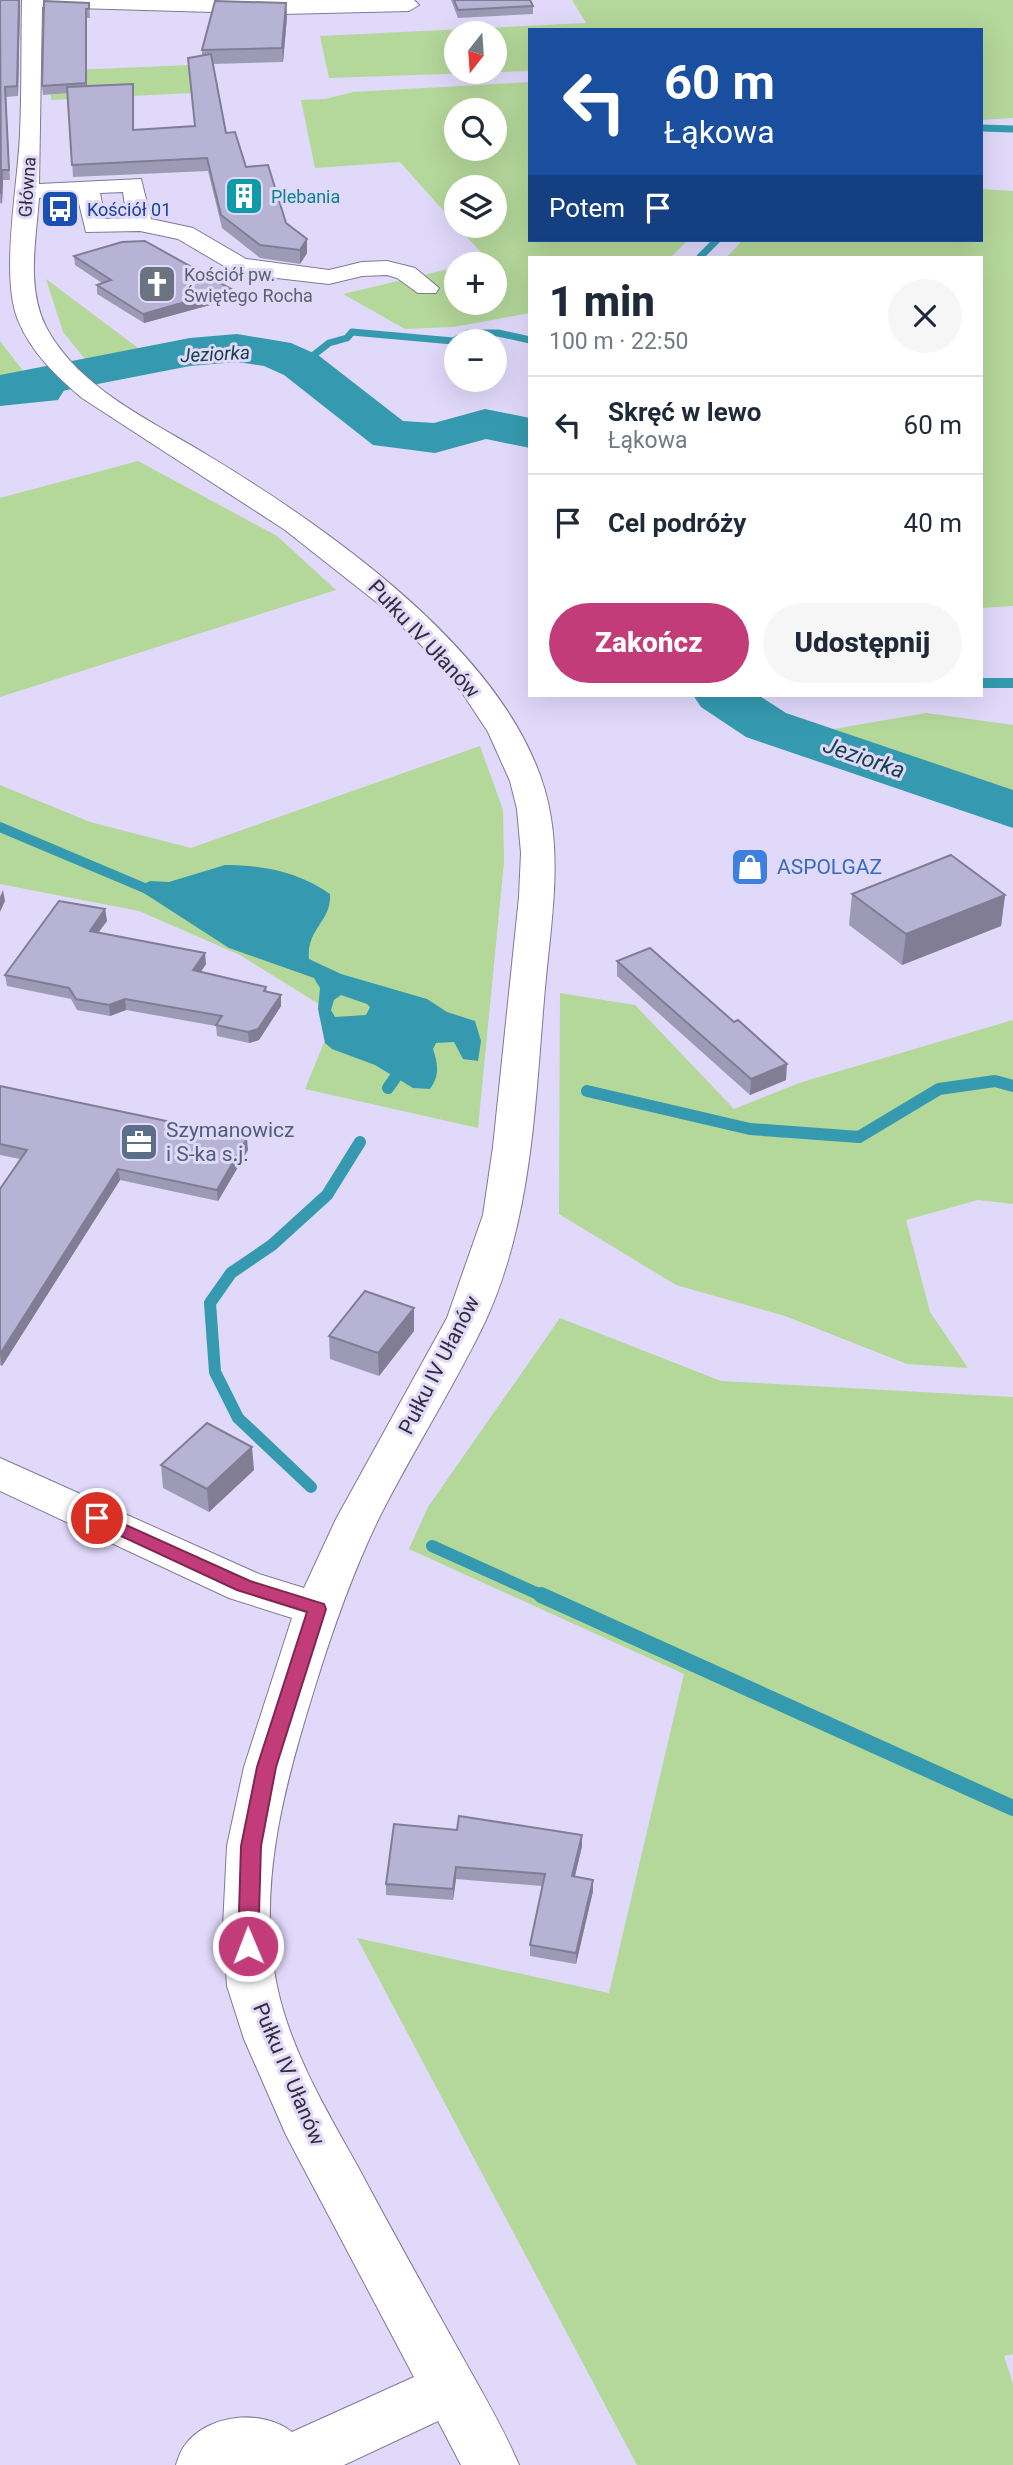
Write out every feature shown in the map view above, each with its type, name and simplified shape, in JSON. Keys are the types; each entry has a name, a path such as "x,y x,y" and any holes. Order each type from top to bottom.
{"street":[{"path":"32,1 282,8 410,5"},
{"name":"Główna","path":"32,1 27,192 21,289 25,312 37,338 58,362"},
{"path":"27,192 133,184 140,224"},
{"path":"88,188 94,227 140,224 185,233 238,264 259,269 329,277 362,269 387,268 406,273 427,288"},
{"name":"Pułku IV Ułanów","path":"58,362 102,400 265,503 331,549 396,606 449,659 491,712 514,751 533,808 538,864 536,897 512,1147 502,1215 467,1318 357,1519 317,1609 267,1767 251,1846 247,1926 252,1986 269,2039 304,2119 491,2465"},
{"path":"0,1473 243,1586 317,1609"},
{"path":"204,2465 214,2453 230,2444 248,2442 266,2447 279,2457 282,2465 450,2388"}],"green space":[{"path":"572,0 1013,0 1013,118 983,120 983,28 528,28 528,71 508,72 508,27 586,23"},
{"path":"444,30 444,74 329,78 320,36"},
{"path":"190,65 191,93 51,100 50,71"},
{"path":"528,82 528,242 686,242 672,256 528,256 528,313 453,327 405,329 343,294 444,270 444,315 507,315 507,252 481,252 468,238 507,238 507,175 444,175 444,211 400,162 315,168 301,100 325,99 353,92"},
{"path":"983,189 1013,191 1013,606 983,608 983,256 728,256 741,242 983,242"},
{"path":"46,279 142,351 85,359 63,332"},
{"path":"0,341 24,372 0,377"},
{"path":"138,461 277,536 336,590 0,697 0,498"},
{"path":"926,713 1013,725 1013,790 822,731"},
{"path":"480,746 503,810 504,862 478,1128 305,1089 325,1040 322,1006 240,955 139,911 0,884 0,785 90,822 191,848"},
{"path":"560,993 635,1005 734,1109 799,1083 1013,1020 1013,1204 978,1200 906,1220 930,1312 968,1368 907,1364 785,1316 676,1285 559,1214"},
{"path":"560,1318 721,1381 1013,1397 1013,2354 1004,2356 1013,2384 1013,2465 637,2465 357,1938 609,1993 684,1674 409,1549 428,1507"}],"water":[{"path":"44,369 65,389 58,400 0,406 0,377"},
{"path":"225,865 239,865 280,871 318,886 330,894 330,903 311,940 309,959 341,974 427,999 447,1012 475,1021 481,1041 478,1061 463,1059 454,1042 436,1043 433,1049 437,1069 433,1084 430,1089 413,1088 375,1065 332,1049 325,1043 318,1009 320,988 314,978 229,948 136,888 150,881 169,882","holes":["341,995 370,1007 366,1015 335,1017 331,1010 334,1000"]}],"building":[{"path":"0,0 19,0 17,86 5,87 9,170 2,170 1,194"},
{"path":"454,0 530,0 533,6 458,10"},
{"path":"44,1 89,3 89,9 86,9 86,83 42,86"},
{"path":"215,1 286,3 282,48 202,50"},
{"path":"211,54 226,133 235,132 246,167 268,165 286,223 307,239 300,250 260,245 221,215 207,158 72,165 67,87 133,84 133,130 195,126 188,58"},
{"name":"Kościół pw. Świętego Rocha","path":"145,241 231,289 143,314 97,285 111,280 74,256 122,242"},
{"path":"951,855 1005,895 906,934 852,894"},
{"path":"59,901 105,909 90,931 205,953 193,970 266,987 264,991 281,995 258,1029 248,1032 216,1025 222,1016 125,999 109,1005 76,999 69,988 5,975"},
{"path":"650,948 734,1022 738,1020 787,1064 751,1079 617,961"},
{"path":"0,1086 247,1138 217,1190 118,1169 0,1354 0,1189 27,1150 0,1144"},
{"path":"365,1291 414,1308 378,1353 329,1336"},
{"path":"207,1423 252,1447 207,1489 161,1465"},
{"path":"459,1816 582,1835 572,1876 593,1880 576,1953 530,1945 545,1874 456,1867 453,1889 386,1884 394,1824 457,1830"}],"waterway":[{"path":"983,128 1013,129"},
{"path":"701,256 715,242"},
{"path":"301,365 329,343 347,338 352,332 453,341 468,333 498,333 528,340"},
{"name":"Jeziorka","path":"0,389 190,352 237,348 275,353 301,365 390,435 435,438 485,424 528,433"},
{"path":"983,683 1013,683"},
{"name":"Jeziorka","path":"724,697 766,725 1013,810"},
{"path":"0,827 154,892"},
{"path":"388,1088 404,1065"},
{"path":"587,1091 750,1129 859,1137 939,1089 995,1081 1013,1086"},
{"path":"311,1487 238,1418 215,1372 210,1303 231,1273 272,1245 327,1195 360,1142"},
{"path":"432,1546 545,1597"},
{"path":"541,1595 1013,1808"}],"place":[{"name":"Plebania","path":"244,196"},
{"name":"Kościół 01","path":"60,209"},
{"name":"Kościół pw. Świętego Rocha","path":"157,284"},
{"name":"ASPOLGAZ","path":"750,867"},
{"name":"Szymanowicz i S-ka s.j.","path":"139,1142"}],"route":[{"path":"97,1518 243,1586 317,1609 267,1767 251,1846 248,1946"}]}
